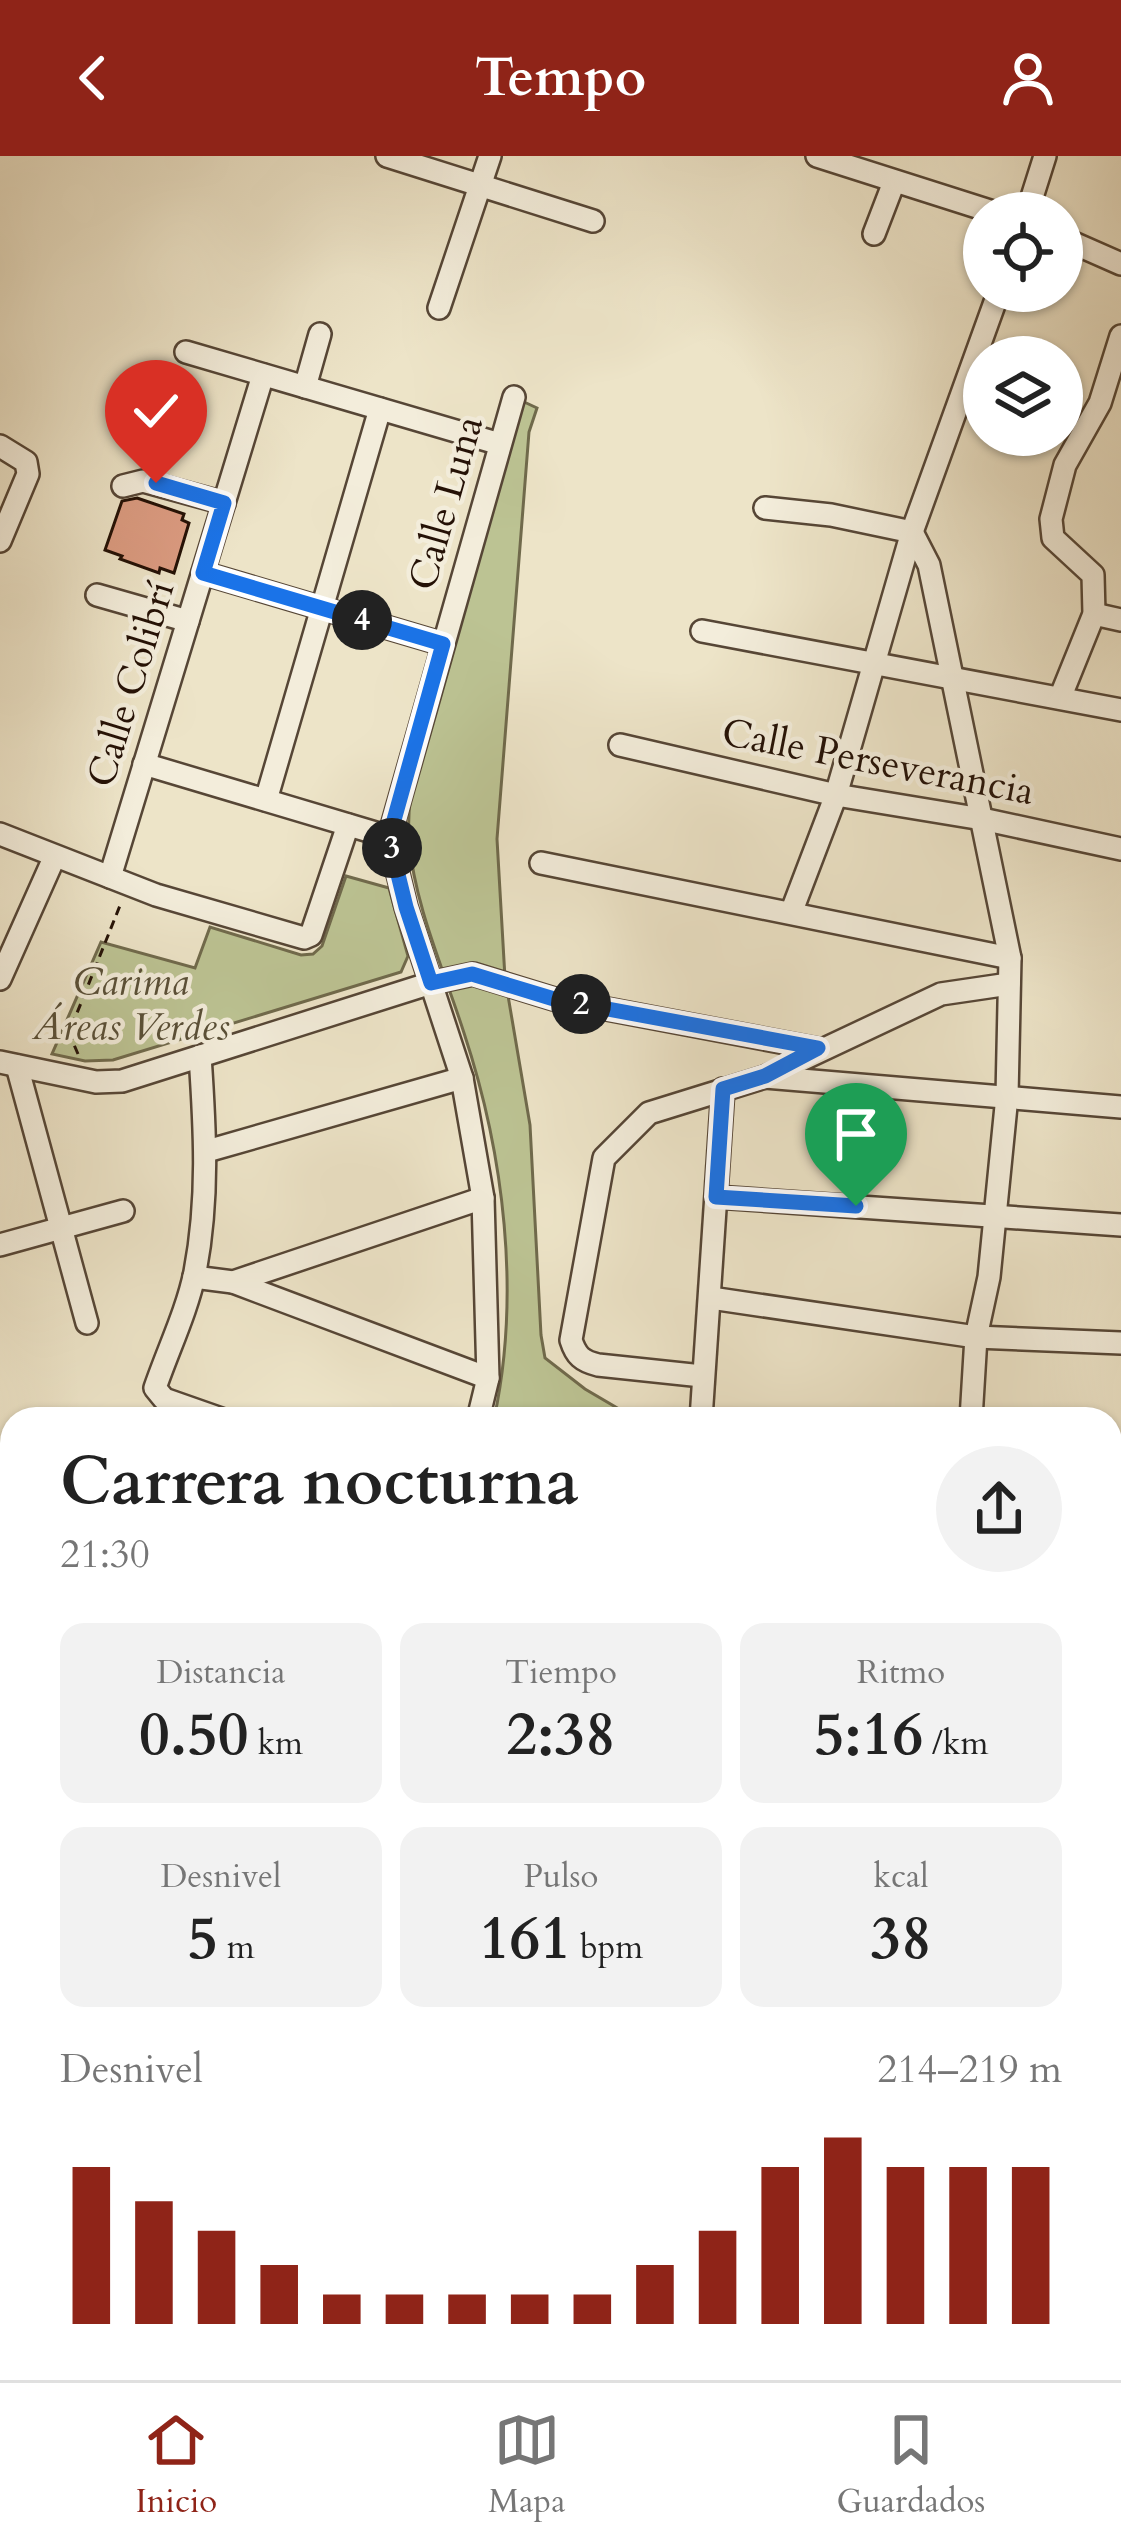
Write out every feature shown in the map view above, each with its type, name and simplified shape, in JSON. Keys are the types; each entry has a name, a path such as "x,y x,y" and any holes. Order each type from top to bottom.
{"street":[{"path":"386,156 592,221"},
{"path":"439,308 490,156"},
{"path":"817,156 963,203"},
{"path":"1034,192 1045,156"},
{"path":"874,234 894,182"},
{"path":"1083,247 1121,264"},
{"path":"791,913 836,795 912,532 991,312"},
{"path":"304,387 320,334"},
{"path":"1060,698 1094,614 1093,574 1054,538 1051,519 1065,465 1100,404 1121,336"},
{"path":"186,352 500,444"},
{"name":"Calle Colibrí","path":"119,881 144,764 263,374"},
{"name":"Calle Luna","path":"481,1407 488,1378 483,1198 462,1078 406,907 389,838 514,397"},
{"path":"266,800 380,409"},
{"path":"0,446 26,462 28,473 0,541"},
{"path":"122,486 156,483 224,503"},
{"path":"765,508 831,515 912,532"},
{"path":"912,532 929,565 1010,958 1007,1096 989,1277 976,1336 972,1407"},
{"path":"203,573 443,644"},
{"path":"97,595 188,621"},
{"path":"1094,614 1121,620"},
{"path":"702,631 1121,710"},
{"name":"Calle Perseverancia","path":"620,746 836,795 1121,849"},
{"path":"144,764 389,838"},
{"path":"0,834 119,881 304,938 311,935 348,825"},
{"path":"0,979 54,858"},
{"path":"541,863 1010,958"},
{"path":"87,1323 9,1064 122,1082 472,974 554,999 818,1048"},
{"path":"702,1376 598,1365 575,1352 571,1340 604,1157 650,1113 765,1076 941,994 1010,984"},
{"path":"187,1407 164,1399 155,1388 194,1276 204,1215 207,1150 200,1055"},
{"path":"765,1076 1121,1108"},
{"path":"207,1150 462,1078"},
{"path":"701,1407 723,1089"},
{"path":"716,1197 1121,1225"},
{"path":"232,1282 483,1198"},
{"path":"0,1245 122,1211"},
{"path":"194,1276 232,1282 488,1378"},
{"path":"711,1298 976,1336 1121,1343"}],"path":[{"path":"78,1078 81,1059 68,1033 104,950 119,881"}],"green space":[{"path":"522,401 537,408 529,432 497,839 505,978 530,1125 545,1358 616,1407 496,1407 507,1274 498,1175 478,1079 424,914 409,841 417,761"},
{"name":"Carima Áreas Verdes","path":"346,876 389,888 408,956 401,972 113,1060 85,1061 52,1054 101,942 195,968 210,927 301,955 313,954 322,946"}],"building":[{"path":"137,498 184,514 182,520 189,523 174,573 160,568 159,573 105,550 122,501"}],"route":[{"path":"156,483 224,503 203,573 443,644 389,838 431,983 459,974 489,976 554,999 818,1048 765,1076 723,1089 716,1197 856,1206"}]}
